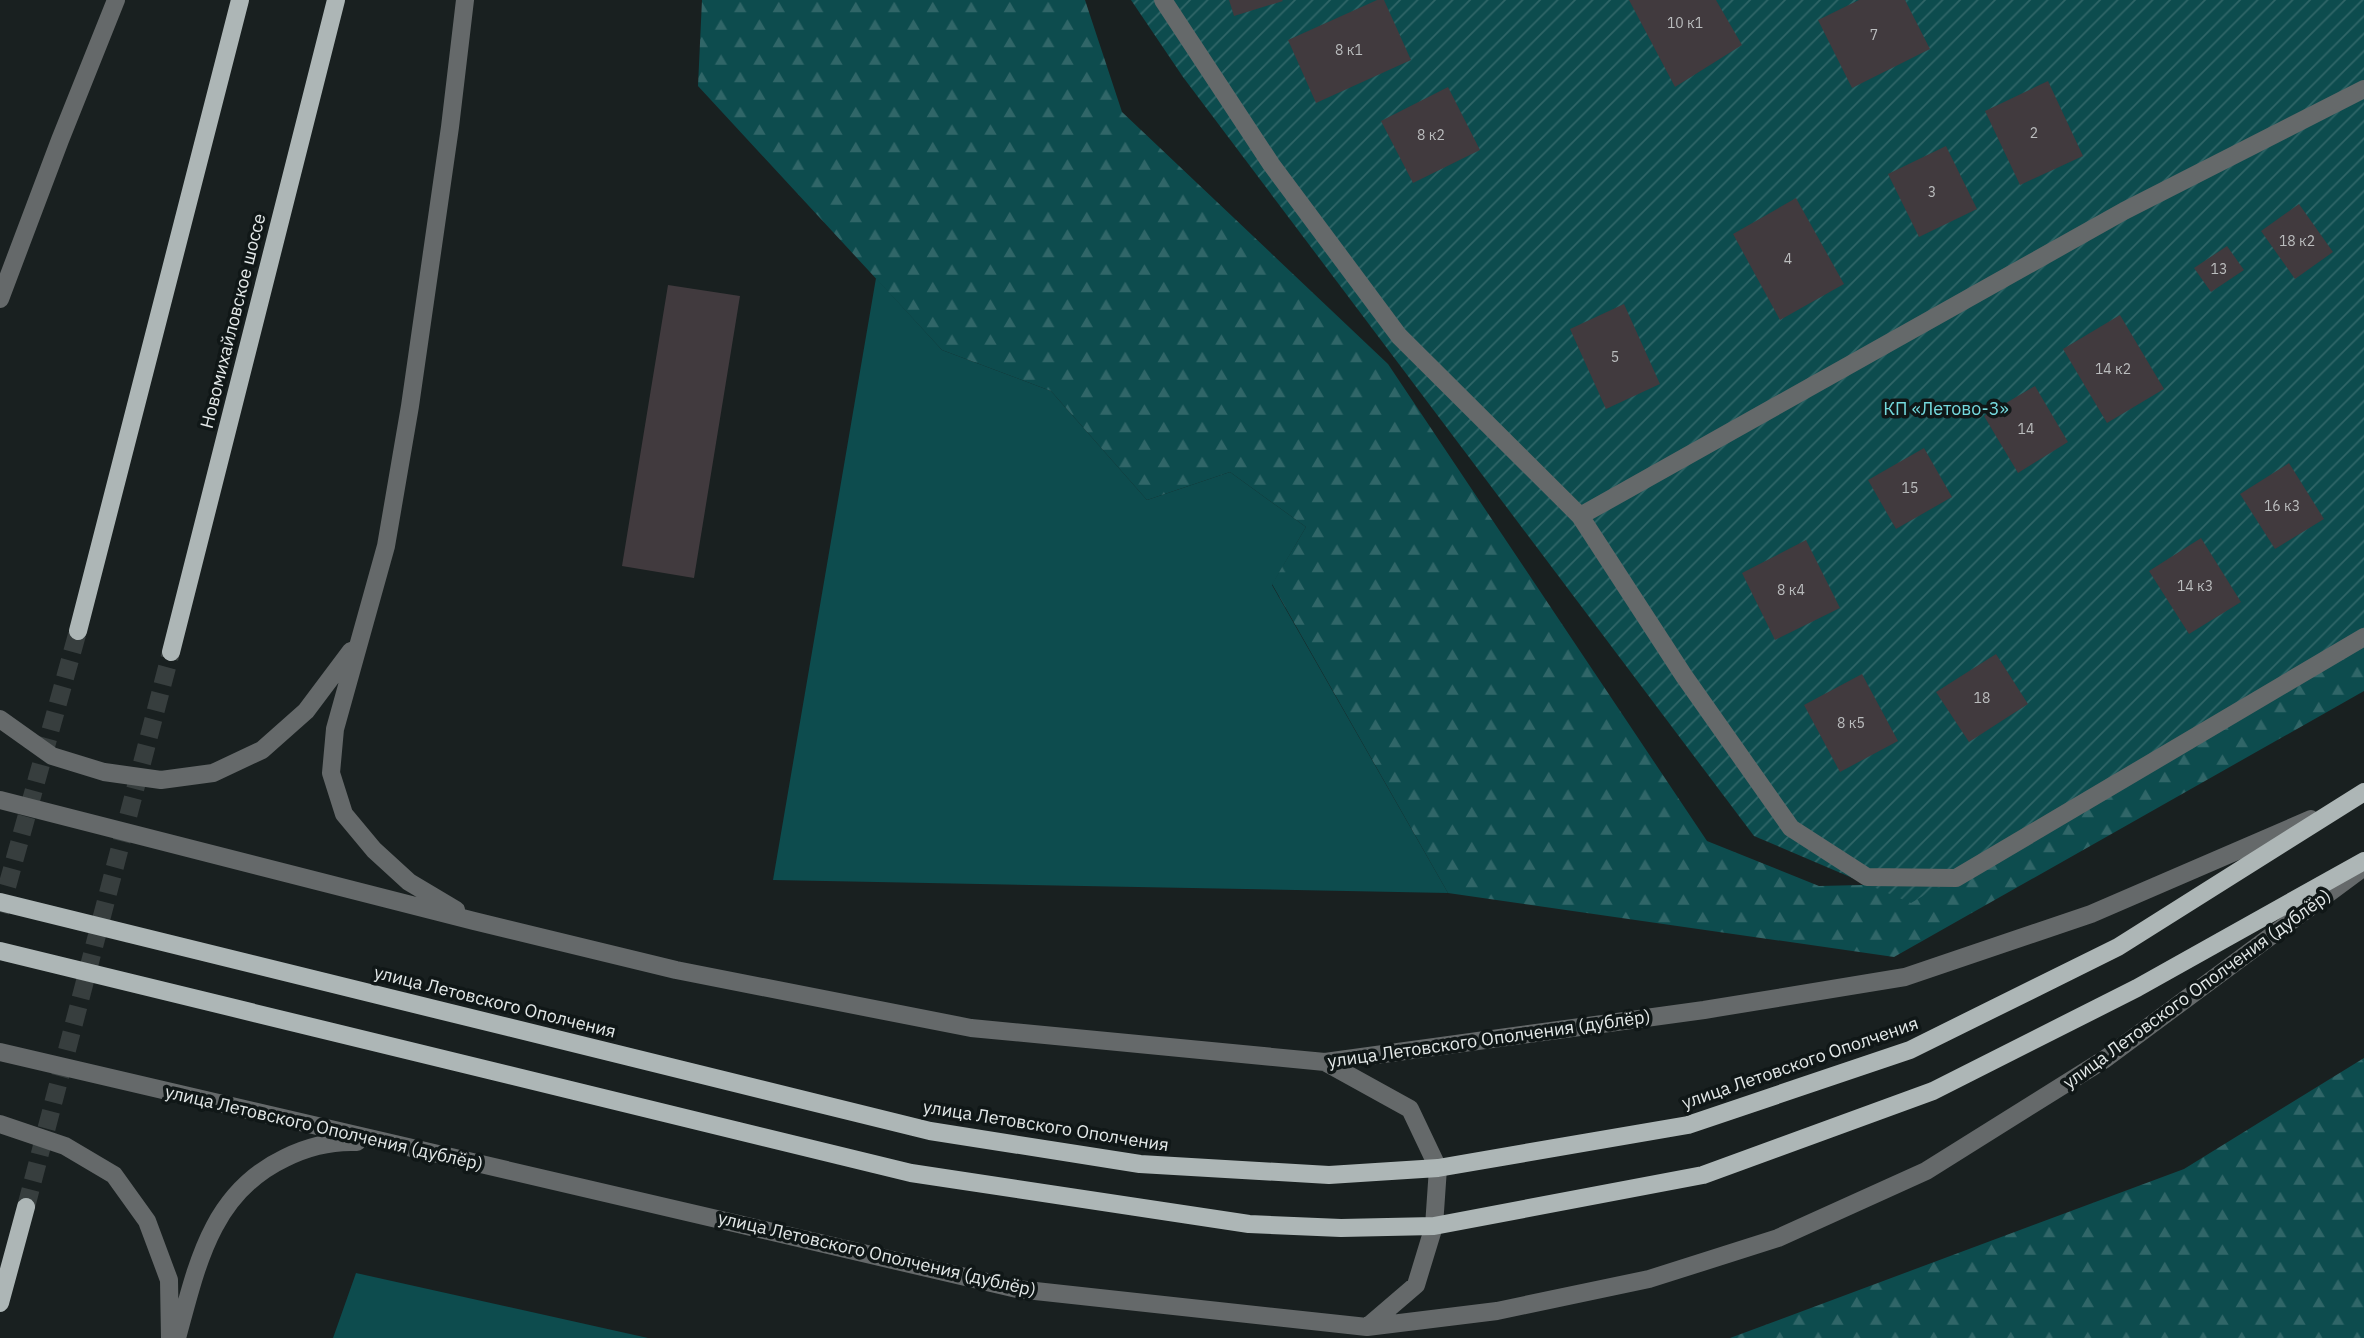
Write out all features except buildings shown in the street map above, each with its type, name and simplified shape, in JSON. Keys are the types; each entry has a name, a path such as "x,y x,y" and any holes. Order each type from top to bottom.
{"main road":[{"path":"78,631 240,0"},
{"name":"Новомихайловское шоссе","path":"171,652 336,0"},
{"name":"улица Летовского Ополчения","path":"0,902 930,1131 1140,1164 1329,1175 1438,1168 1688,1125 1910,1050 2118,947 2364,792"},
{"path":"0,951 911,1173 1249,1224 1341,1228 1434,1226 1703,1175 1933,1091 2137,988 2364,861"},
{"path":"0,1303 26,1207"}],"street":[{"path":"0,299 116,0"},
{"path":"465,0 450,127 408,419 386,546 335,729 331,773 344,814 374,850 409,882 474,921"},
{"path":"1163,0 1271,164 1399,336 1580,516 1684,676 1791,828 1867,877 1956,878 2364,637"},
{"path":"1580,516 2124,211 2364,89"},
{"path":"0,719 52,756 104,772 161,780 213,773 262,750 306,711 357,643"},
{"name":"улица Летовского Ополчения (дублёр)","path":"0,800 676,970 971,1028 1325,1062 1704,1010 1905,977 2091,914 2340,807"},
{"name":"улица Летовского Ополчения (дублёр)","path":"0,1052 1017,1289 1367,1327 1497,1311 1648,1279 1778,1238 1926,1171 2105,1059 2364,867"},
{"path":"1325,1062 1410,1109 1438,1168 1434,1226 1416,1285 1367,1327"},
{"path":"0,1124 65,1146 114,1175 147,1221 169,1280 170,1338"},
{"path":"177,1338 193,1278 217,1222 235,1192 263,1168 301,1150 342,1142 394,1144"}],"green space":[{"path":"702,0 1085,0 1122,112 1388,364 1707,841 1819,886 1945,883 2364,637 2364,691 1894,957 1448,893 1272,584 1306,527 1230,472 1147,500 1051,391 942,350 698,86"},
{"name":"КП «Летово-3»","path":"1131,0 2364,0 2364,639 1911,903 1754,836 1183,77"},
{"path":"876,278 942,350 1051,391 1147,500 1230,472 1306,527 1272,585 1448,893 773,880"},
{"path":"2364,1058 2364,1338 1730,1338 2184,1169"},
{"path":"356,1273 648,1338 333,1338"}],"tunnel":[{"path":"0,912 78,631"},
{"path":"26,1207 171,652"}]}
